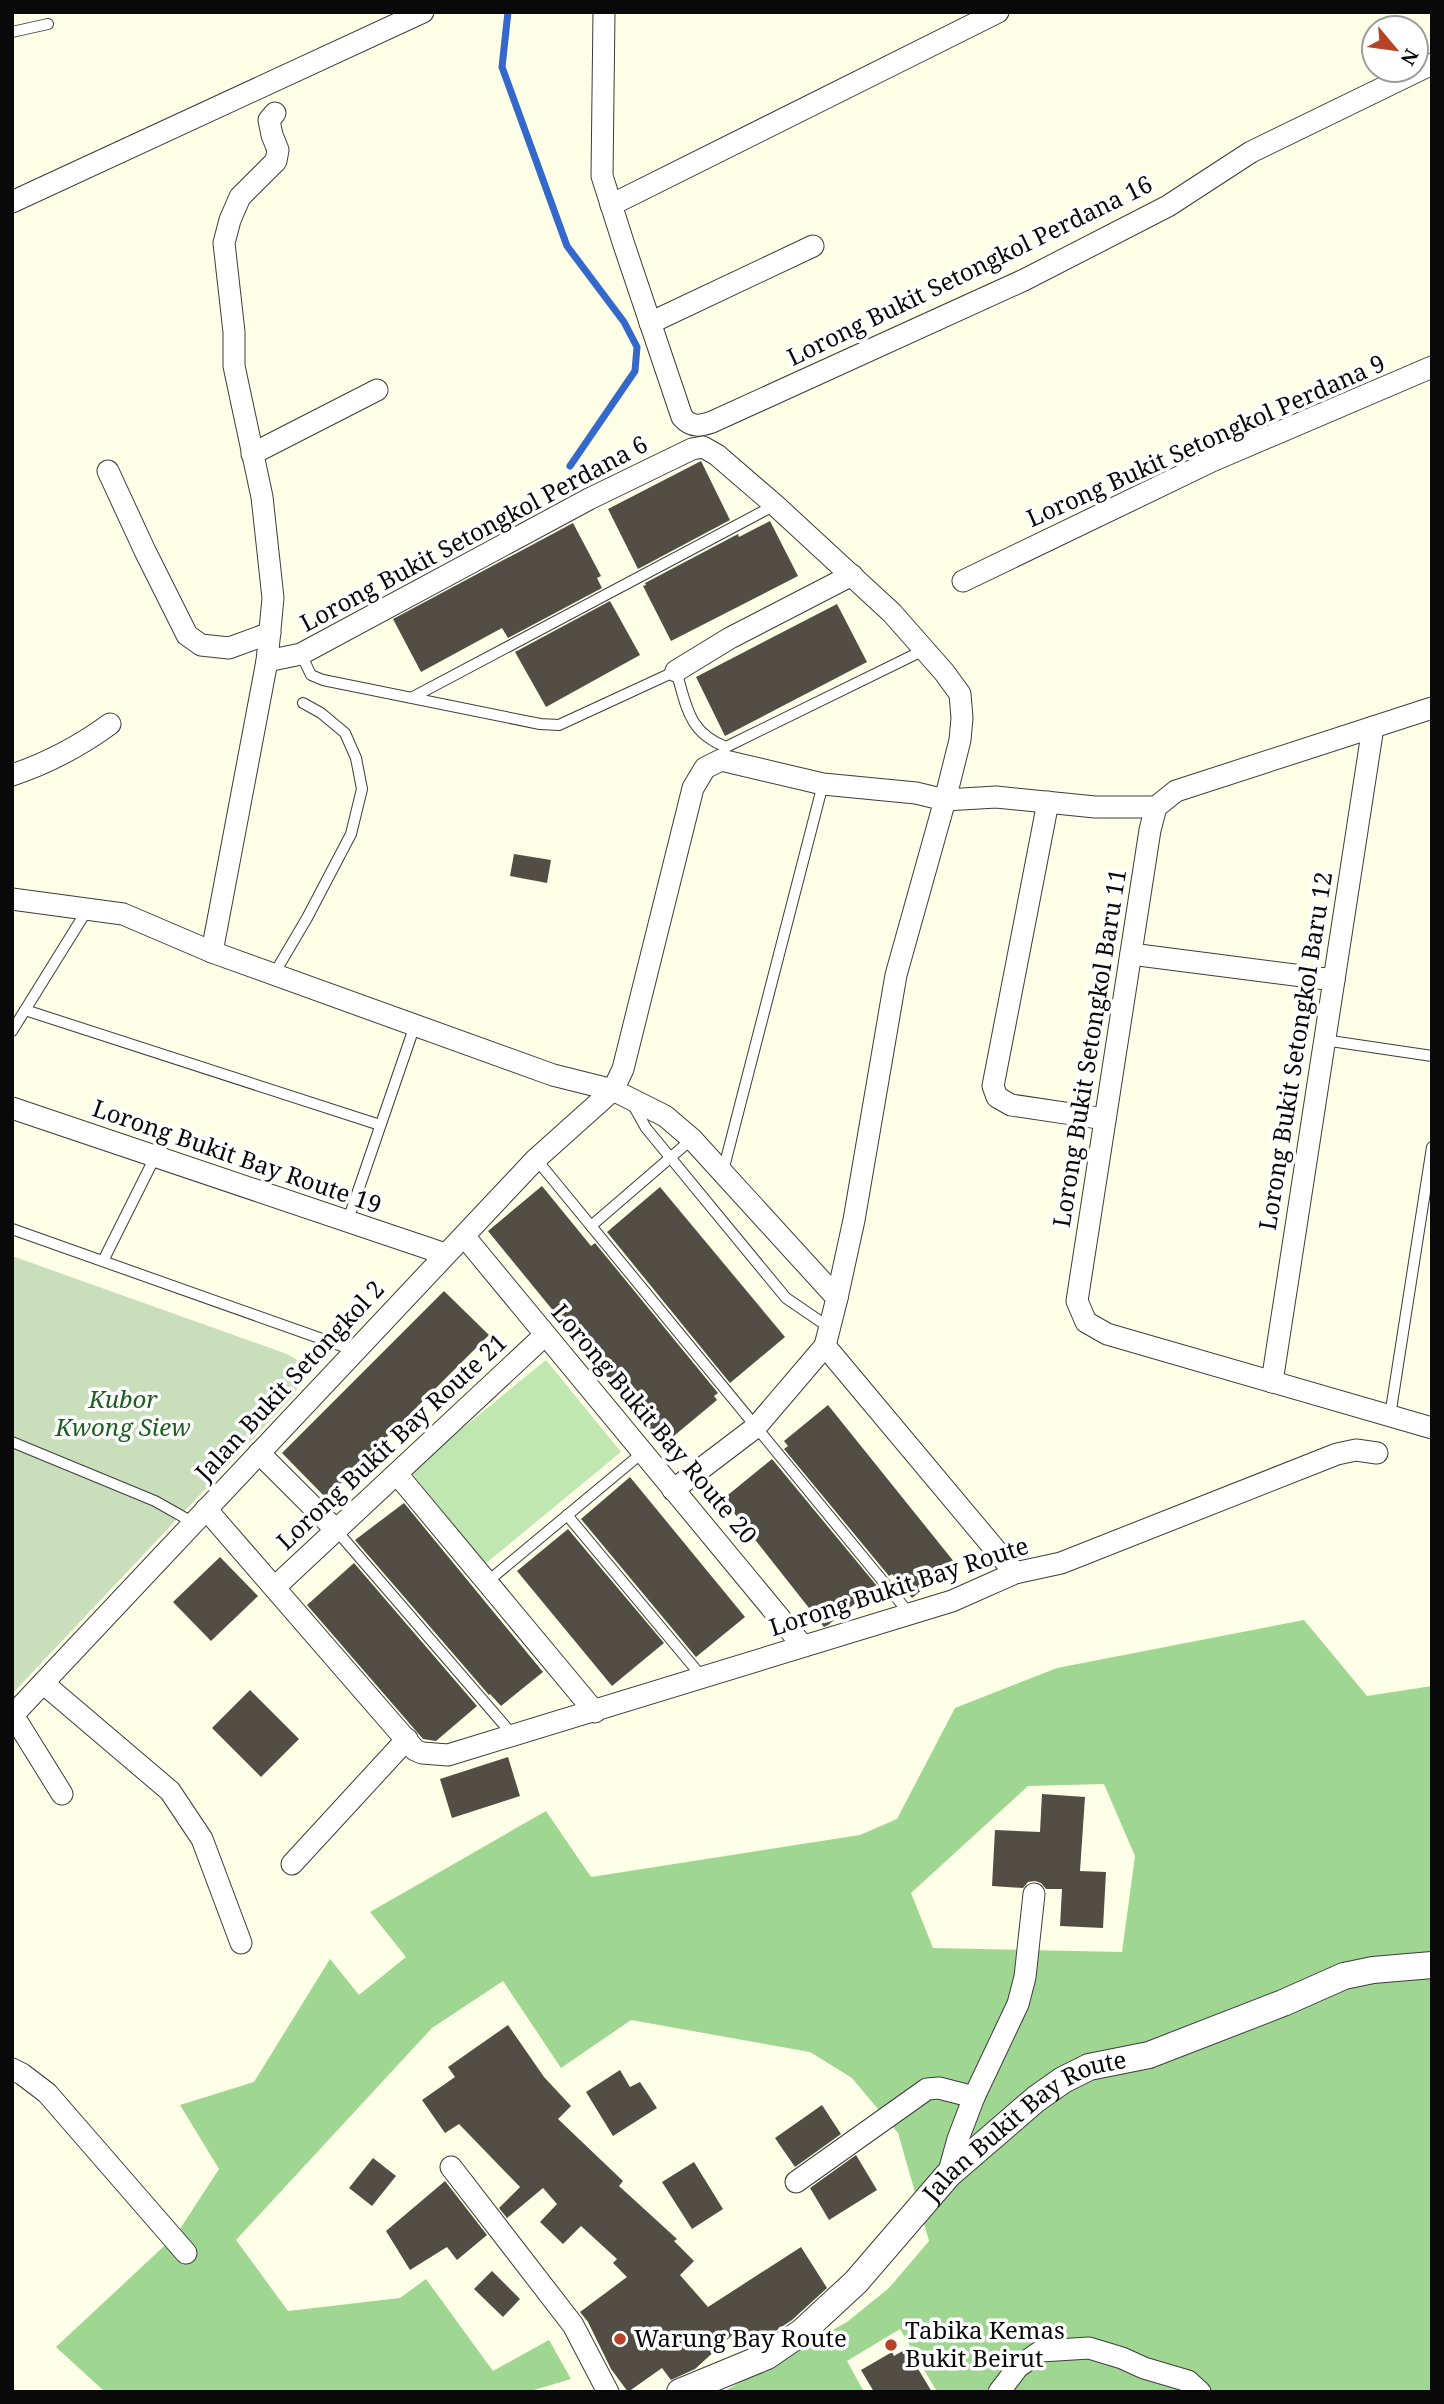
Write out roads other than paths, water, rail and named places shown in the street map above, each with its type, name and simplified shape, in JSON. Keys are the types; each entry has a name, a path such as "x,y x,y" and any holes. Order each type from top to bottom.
{"street":[{"path":"12,202 422,12"},
{"path":"604,12 602,176 650,323 813,246"},
{"path":"611,205 998,12"},
{"name":"Lorong Bukit Setongkol Perdana 16","path":"650,323 682,417 688,424 698,426 712,422 1035,275 1168,206 1251,152 1432,64"},
{"path":"212,951 267,661 273,580 262,497 234,366 234,332 224,243 240,197 276,161 278,150 269,120 275,113"},
{"name":"Lorong Bukit Setongkol Perdana 9","path":"964,582 1212,461 1432,367"},
{"path":"252,454 377,390"},
{"name":"Lorong Bukit Setongkol Perdana 6","path":"267,661 301,654 589,499 692,449 703,447 717,455 775,505"},
{"path":"108,471 187,635 201,645 229,648 270,634"},
{"path":"673,1490 756,1427 827,1337 854,1220 896,975 960,740 960,694 892,612 775,505"},
{"path":"677,671 730,638 852,575"},
{"path":"621,1094 623,1069 693,788 705,768 721,760 823,784 916,793 945,800 996,797 1095,807 1156,807 1176,791 1432,708"},
{"path":"12,775 38,766 87,741 110,724"},
{"name":"Lorong Bukit Setongkol Baru 12","path":"1272,1382 1373,727"},
{"path":"1048,802 993,1086 997,1097 1011,1105 1105,1119"},
{"name":"Lorong Bukit Setongkol Baru 11","path":"1156,807 1150,830 1077,1301 1086,1322 1107,1334 1272,1382"},
{"path":"12,899 89,907 123,914 212,951 553,1075 621,1094 665,1116 692,1139 837,1298"},
{"path":"1131,954 1334,980"},
{"name":"Jalan Bukit Setongkol 2","path":"13,1715 536,1159 621,1094"},
{"name":"Lorong Bukit Bay Route 19","path":"12,1108 346,1223 445,1254"},
{"name":"Lorong Bukit Bay Route 20","path":"464,1236 803,1647"},
{"name":"Lorong Bukit Bay Route 21","path":"275,1587 545,1335"},
{"path":"827,1337 1015,1573"},
{"path":"1272,1382 1432,1428"},
{"name":"Lorong Bukit Bay Route","path":"407,1739 415,1750 448,1755 512,1734 595,1712 952,1601 1015,1573 1061,1563 1337,1454 1356,1450 1377,1453"},
{"path":"260,1453 336,1530"},
{"path":"397,1474 595,1712"},
{"path":"200,1516 275,1587 407,1739 292,1864"},
{"path":"43,1683 170,1791 202,1839 241,1943"},
{"path":"13,1715 62,1794"},
{"path":"948,2175 974,2097 1018,2004 1025,1978 1034,1894"},
{"name":"Jalan Bukit Bay Route","path":"680,2392 767,2356 802,2332 856,2282 948,2175 1036,2099 1063,2080 1089,2067 1149,2055 1283,2003 1344,1976 1373,1970 1432,1965"},
{"path":"12,2069 47,2093 186,2253"},
{"path":"796,2182 927,2089 939,2088 974,2097"},
{"path":"451,2168 573,2325 608,2392"},
{"path":"999,2392 1018,2367 1041,2351 1088,2348 1188,2381 1200,2392"}],"lane":[{"path":"12,32 48,24"},
{"path":"413,697 775,505"},
{"path":"301,654 311,675 323,680 540,724 559,725 677,671 692,721 708,740 726,747 924,650"},
{"path":"274,974 351,834 362,789 356,758 345,733 321,713 303,703"},
{"path":"723,1171 823,784"},
{"path":"12,1031 89,907"},
{"path":"25,1010 380,1125"},
{"path":"346,1223 415,1025"},
{"path":"1324,1040 1432,1056"},
{"path":"621,1094 670,1158 786,1298 827,1337"},
{"path":"591,1226 692,1139"},
{"path":"1390,1416 1432,1147"},
{"path":"103,1261 155,1157"},
{"path":"536,1159 909,1613"},
{"path":"12,1229 356,1351"},
{"path":"12,1442 155,1501 200,1516"},
{"path":"486,1582 642,1453"},
{"path":"567,1515 702,1678"},
{"path":"336,1530 512,1734"}],"waterway":[{"path":"508,12 502,67 567,246 624,322 637,347 635,371 570,466"}],"place":[{"name":"Warung Bay Route","path":"620,2339"},
{"name":"Tabika Kemas Bukit Beirut","path":"891,2345"}],"park label":[{"name":"Kubor Kwong Siew","path":"123,1414"}]}
